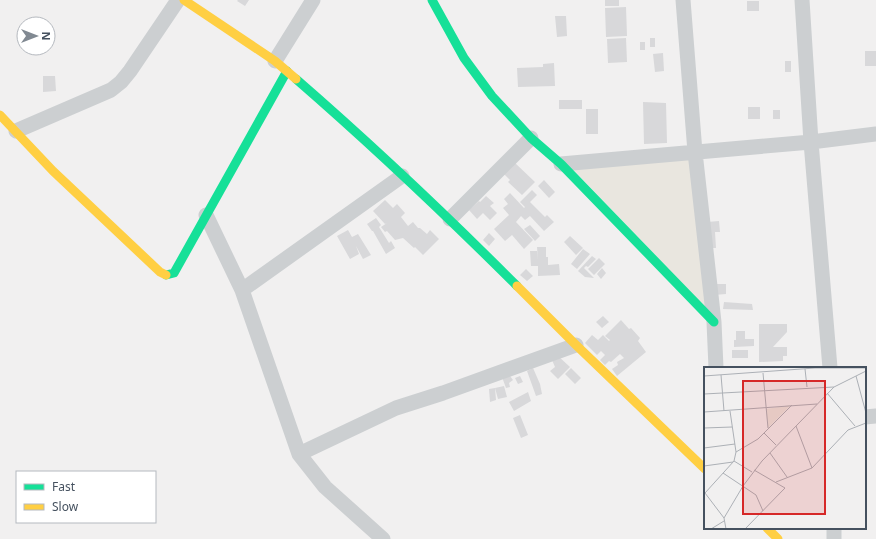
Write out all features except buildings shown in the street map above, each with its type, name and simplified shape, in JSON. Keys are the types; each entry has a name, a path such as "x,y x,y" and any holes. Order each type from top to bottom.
{"street":[{"path":"16,132 111,90 121,82 178,0"},
{"path":"184,0 275,61 349,125 402,176 450,219 576,345 704,468"},
{"path":"275,61 313,0"},
{"path":"432,0 464,58 492,96 531,138 561,164 714,322"},
{"path":"683,0 695,152 714,322 716,367"},
{"path":"802,0 811,142 830,367"},
{"path":"0,115 53,170 160,272 167,275 174,273 287,71"},
{"path":"561,164 811,142 876,134"},
{"path":"450,219 531,138"},
{"path":"242,290 402,176"},
{"path":"206,215 242,290 299,454 325,487 383,539"},
{"path":"299,454 396,408 444,393 576,345"},
{"path":"866,417 876,416"},
{"path":"768,529 778,539"}],"sand":[{"path":"692,152 714,316 567,163"}],"traffic: fast":[{"path":"432,0 464,58 492,96 531,138 561,164 714,322"},
{"path":"166,275 174,273 287,71"},
{"path":"296,79 353,129 517,286"}],"traffic: slow":[{"path":"184,0 275,61 296,79"},
{"path":"0,115 53,171 160,272 166,275"},
{"path":"517,286 704,468"},
{"path":"768,529 778,539"}]}
